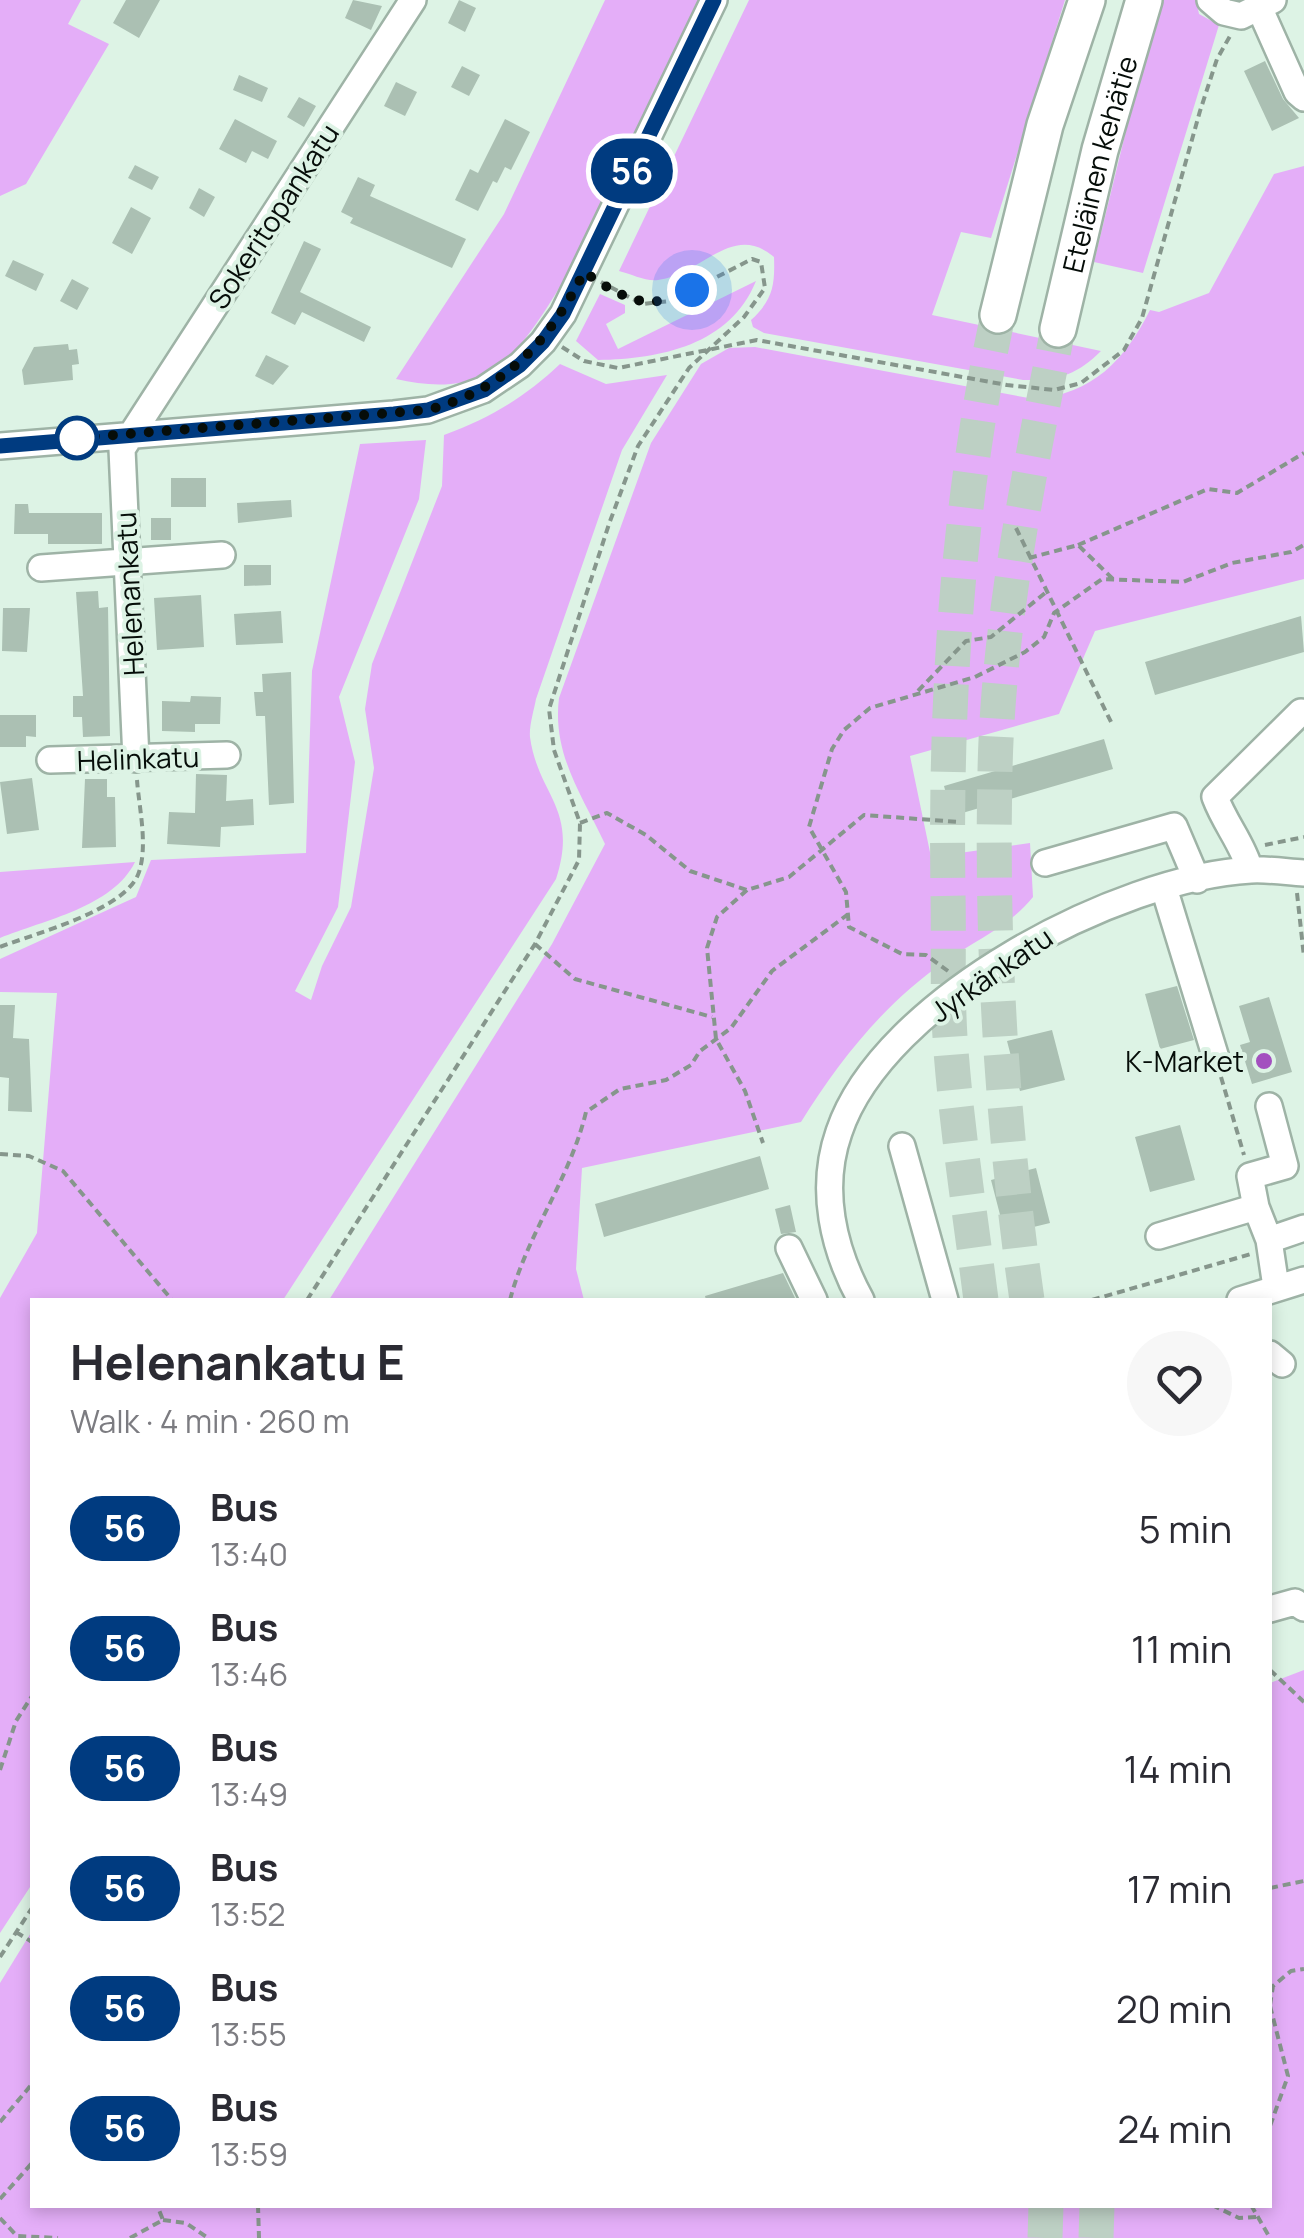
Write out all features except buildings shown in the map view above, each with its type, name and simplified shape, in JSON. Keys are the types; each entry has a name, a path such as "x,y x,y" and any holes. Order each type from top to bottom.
{"highway":[{"name":"Eteläinen kehätie","path":"998,315 1025,196 1087,0"},
{"name":"Eteläinen kehätie","path":"1058,329 1100,150 1144,0"}],"street":[{"name":"Sokeritopankatu","path":"134,432 413,0"},
{"path":"0,446 134,432 394,414 454,403 484,390 520,365 563,314 714,0"},
{"path":"1210,0 1224,12 1253,13 1304,98"},
{"name":"Helenankatu","path":"134,432 122,449 136,759"},
{"path":"41,568 222,555"},
{"path":"1247,860 1229,833 1215,797 1301,712"},
{"name":"Helinkatu","path":"50,760 227,755"},
{"path":"1045,863 1174,826 1197,880"},
{"name":"Jyrkänkatu","path":"860,1298 839,1252 830,1175 839,1132 850,1106 877,1068 946,1000 1026,944 1072,920 1247,860 1302,873"},
{"path":"1164,888 1216,1058"},
{"path":"1269,1106 1285,1166 1250,1176 1270,1247 1276,1288"},
{"path":"902,1146 944,1298"},
{"path":"1160,1236 1256,1207"},
{"path":"1270,1247 1304,1228"},
{"path":"789,1248 813,1298"},
{"path":"1246,1298 1304,1280"},
{"path":"1272,1608 1295,1602 1304,1608"}],"path":[{"path":"558,344 584,362 618,368 757,340 1054,390 1093,376 1124,350 1142,318 1216,59 1226,38 1253,13"},
{"path":"308,1298 535,944 579,860 580,823 554,750 550,709 638,446 689,368 744,317 766,288 762,262 752,259 670,301 642,304 584,272"},
{"path":"1029,558 1078,545 1208,489 1237,494 1304,453"},
{"path":"1016,528 1113,726"},
{"path":"1078,545 1114,580"},
{"path":"941,982 952,974 926,955 902,954 892,945 849,927 846,892 808,827 832,750 844,730 870,708 974,677 1026,652 1044,637 1054,612 1102,580 1183,582 1232,563 1291,552 1304,545"},
{"path":"914,695 966,641 991,637 1045,593"},
{"path":"0,947 107,905 132,886 142,861 136,759"},
{"path":"580,823 607,813 646,836 690,871 747,890"},
{"path":"763,1143 745,1090 716,1039 707,948 717,917 747,890 788,877 820,848 844,837 864,815 959,822"},
{"path":"1247,860 1304,837"},
{"path":"1302,873 1294,902 1303,928 1304,958"},
{"path":"511,1298 520,1261 578,1147 586,1112 620,1089 666,1080 691,1065 730,1028 772,971 848,914"},
{"path":"535,944 575,979 714,1018"},
{"path":"1216,1058 1250,1176"},
{"path":"0,1154 29,1156 63,1171 170,1298"},
{"path":"1099,1298 1270,1247"},
{"path":"1272,1672 1304,1702"},
{"path":"0,1770 16,1722 30,1699"},
{"path":"1272,1888 1304,1880"},
{"path":"0,1957 30,1911"},
{"path":"16,1932 30,1941"},
{"path":"1272,1992 1273,1986 1291,1971 1304,1969"},
{"path":"1272,2013 1288,2076 1272,2120"},
{"path":"0,2122 30,2086"},
{"path":"0,2199 30,2165"},
{"path":"158,2208 163,2220"},
{"path":"258,2208 259,2238"},
{"path":"1218,2208 1239,2218 1257,2217"},
{"path":"1252,2208 1268,2237"},
{"path":"0,2218 17,2236 58,2238"},
{"path":"130,2238 163,2220 186,2223 208,2238"}],"shaded area":[{"path":"0,0 81,0 68,24 109,44 26,184 0,196"},
{"path":"605,0 701,0 573,264 513,354 486,375 441,384 396,379 504,214"},
{"path":"749,0 1065,0 991,238 961,232 932,315 1101,351 1066,375 1023,380 764,333 753,327 751,320 771,292 774,257 759,247 730,247 674,276 658,280 619,271"},
{"path":"1162,0 1196,0 1199,14 1219,25 1143,273 1094,262 1144,57"},
{"path":"1304,166 1304,579 1095,631 1059,714 910,756 931,857 1030,843 1033,897 1003,925 924,977 883,1014 847,1055 801,1122 582,1168 576,1269 583,1298 330,1298 552,944 605,844 564,756 559,698 651,443 701,364 729,348 755,347 1034,399 1074,390 1118,359 1150,310 1159,312 1209,293 1274,174"},
{"path":"756,281 729,320 691,344 646,356 598,360 576,341 600,294 625,305 625,313 606,324 618,349"},
{"path":"560,364 606,384 667,375 622,450 536,699 530,737 563,835 556,879 284,1298 30,1298 30,1887 0,1933 0,1298 37,1233 57,993 0,992 0,959 136,897 151,860 306,853 312,671 360,444 426,440 419,499 339,697 355,762 338,907 295,991 311,1000 322,966 351,907 374,768 365,709 372,664 442,486 444,435 506,406"},
{"path":"135,862 125,877 94,901 0,938 0,872"},
{"path":"1304,1670 1304,2238 0,2238 0,1983 30,1934 30,2208 1272,2208 1272,1682"}],"tunnel":[{"path":"981,1298 950,1037 949,748 963,531 998,315"},
{"path":"1027,1298 1000,1036 995,771 1009,604 1058,329"},
{"path":"1045,2238 1046,2208"},
{"path":"1096,2238 1097,2208"}],"bus line":[{"name":"56","path":"0,446 134,432 394,414 428,410 484,390 520,365 563,314 714,0"}],"place":[{"name":"K-Market","path":"1264,1061"}],"route":[{"path":"77,438 428,410 484,390 520,365 563,314 584,272 642,304 670,301 692,290"}]}
